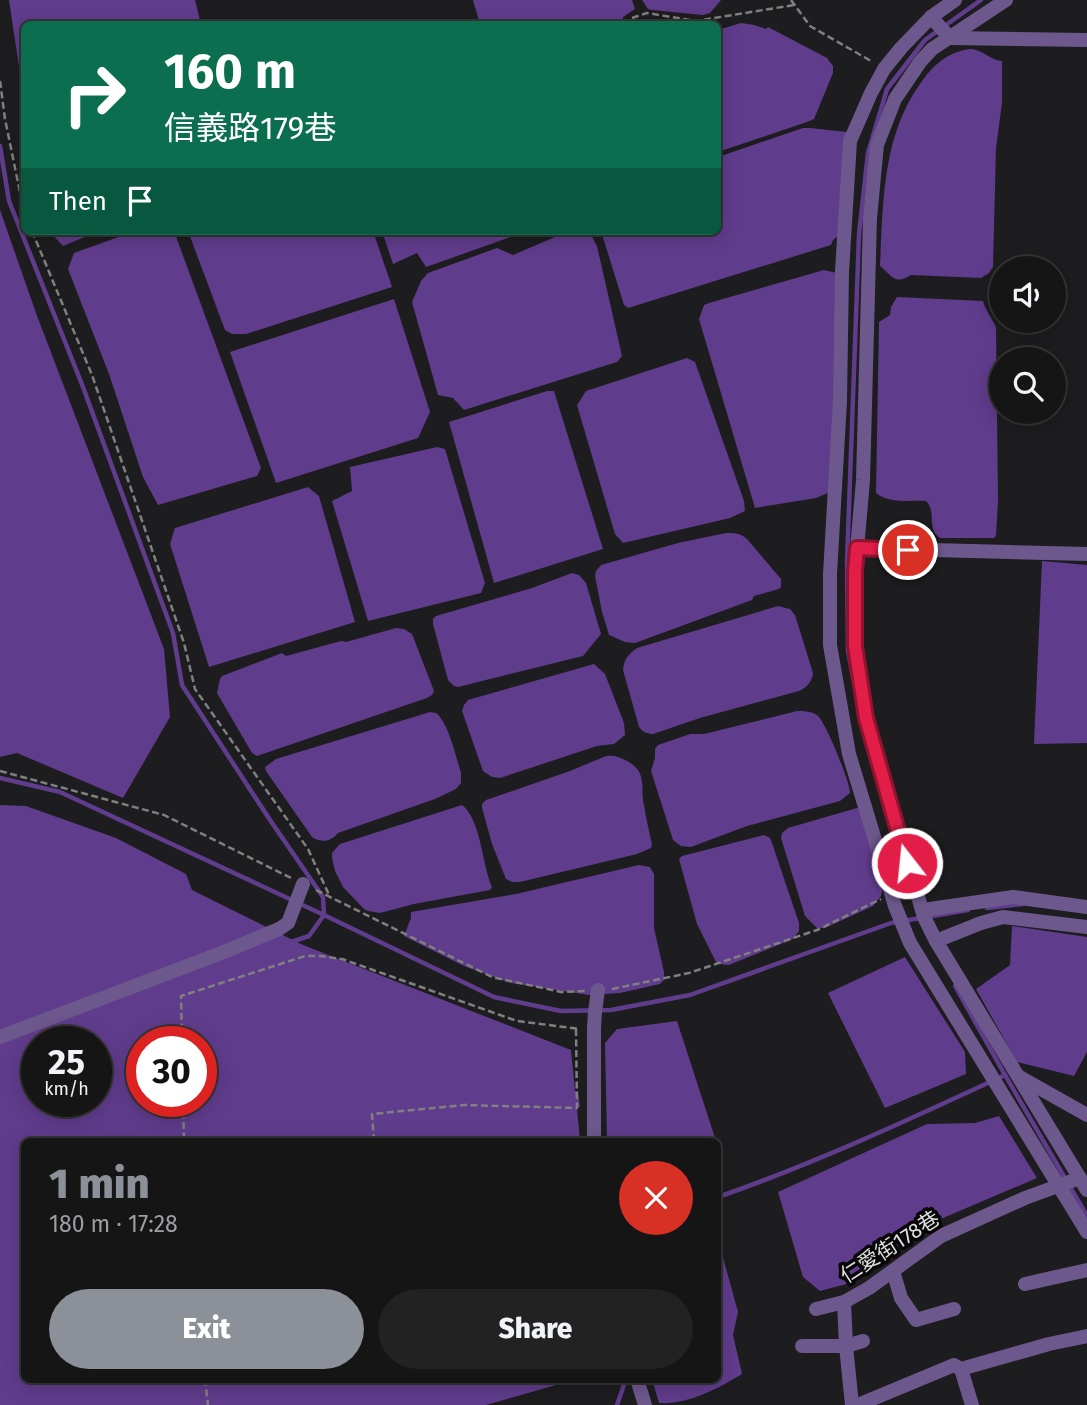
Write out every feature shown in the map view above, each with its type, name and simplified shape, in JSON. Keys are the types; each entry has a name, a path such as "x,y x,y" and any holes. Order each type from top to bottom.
{"street":[{"path":"955,0 931,17 884,69 850,141 830,574 830,645 849,754 893,900 910,943 1072,1184"},
{"path":"1006,0 932,49 920,62 895,99 877,145 870,218 863,480 855,572 855,646 866,718 923,913 934,937 1016,1075 1072,1184 1087,1232"},
{"path":"931,17 950,37 1087,40"},
{"path":"857,548 1087,554"},
{"path":"0,1037 279,929 288,923 303,884"},
{"path":"923,913 1013,897 1087,907"},
{"path":"934,937 1003,917 1087,927"},
{"path":"594,1138 594,1028 597,1000"},
{"path":"1016,1075 1087,1115"},
{"name":"仁愛街178巷","path":"816,1309 844,1302 869,1288 941,1236 1025,1198 1072,1184"},
{"path":"1025,1284 1087,1270"},
{"path":"893,1271 901,1298 916,1320 954,1309"},
{"path":"844,1302 852,1405"},
{"path":"858,1405 954,1366 961,1369 1087,1336"},
{"path":"803,1346 846,1346 863,1341"},
{"path":"961,1369 972,1405"},
{"path":"638,1383 645,1405"}],"path":[{"path":"791,0 810,26 875,64"},
{"path":"632,18 647,13 696,21 794,5"},
{"path":"0,81 21,197"},
{"path":"34,235 92,375 184,643 195,689 308,849 330,897"},
{"path":"0,771 164,815 492,977 597,1000 689,973 817,930 893,900"},
{"path":"182,1026 181,996 305,956 321,956 342,959 517,1021 576,1029 594,1028"},
{"path":"374,1138 372,1114 464,1105 577,1108 576,1029"},
{"path":"183,1117 184,1138"},
{"path":"205,1383 208,1405"}],"shaded area":[{"path":"9,0 195,0 200,21 21,21 21,80"},
{"path":"473,0 632,0 635,9 623,19 615,21 479,21"},
{"path":"642,0 721,0 710,13 703,15 652,10 648,9"},
{"path":"741,23 766,29 768,27 827,58 833,66 833,73 814,119 721,151 721,29"},
{"path":"963,50 979,51 1002,61 1002,103 996,148 993,256 989,256 989,273 981,278 911,275 898,279 880,266 884,195 891,149 907,104 920,84 941,60"},
{"path":"803,128 847,132 843,232 831,245 628,308 624,305 602,235 721,235 721,156"},
{"path":"0,210 36,313 164,649 170,717 123,798 17,753 0,757"},
{"path":"53,235 89,235 63,246"},
{"path":"124,235 175,235 261,468 257,476 158,505 143,477 109,374 68,269 74,253"},
{"path":"189,235 374,235 392,287 246,334 232,334 225,330"},
{"path":"383,235 517,235 426,267 417,253 393,264"},
{"path":"560,235 591,235 597,246 622,356 617,362 464,410 453,398 438,395 412,302 421,281 428,273 497,248 513,255"},
{"path":"824,270 837,273 838,281 830,492 816,498 755,508 699,319 704,305 709,303"},
{"path":"897,297 983,301 989,314 989,333 996,333 996,347 989,347 989,424 997,424 998,501 994,538 940,538 933,530 931,510 926,501 893,500 876,493 879,322 890,315"},
{"path":"394,299 430,412 418,438 276,483 230,352"},
{"path":"687,358 695,362 744,501 745,511 730,518 623,543 615,534 577,405 586,391"},
{"path":"554,391 603,549 494,583 449,422"},
{"path":"437,447 445,449 485,583 481,593 368,621 332,501 352,491 350,467"},
{"path":"308,487 319,496 355,622 209,667 170,544 175,528"},
{"path":"726,533 747,539 781,579 779,589 754,596 752,600 635,643 609,635 595,576 601,565 678,543"},
{"path":"1042,561 1087,565 1087,743 1034,744"},
{"path":"572,573 579,575 586,583 601,634 583,656 458,687 448,680 433,624 436,616 532,588"},
{"path":"778,606 790,609 795,615 813,673 807,686 799,691 653,734 639,727 623,670 625,660 631,653 637,648"},
{"path":"396,628 412,634 434,691 432,695 257,756 252,753 217,693 222,676 282,653 286,656"},
{"path":"594,664 605,674 624,723 625,735 614,744 597,746 500,778 492,777 483,771 462,711 468,700"},
{"path":"797,711 813,713 822,721 842,766 850,793 840,801 747,826 691,847 681,846 673,840 651,771 658,745 690,734 704,734"},
{"path":"430,712 438,714 444,722 461,773 461,783 456,789 435,799 338,833 329,840 322,841 312,837 266,771 265,767 276,759"},
{"path":"606,756 627,761 634,765 641,775 651,848 637,854 520,882 506,879 492,844 482,804 486,800"},
{"path":"0,805 26,806 116,838 186,874 192,890 303,945 571,1050 575,1091 578,1091 580,1107 577,1108 580,1138 21,1138 21,1383 576,1383 556,1385 486,1405 0,1405"},
{"path":"462,805 477,831 492,887 490,890 380,913 364,909 343,887 332,858 332,853 340,844"},
{"path":"861,808 883,888 881,896 873,906 825,928 817,928 805,916 781,838 782,833 788,828"},
{"path":"764,835 770,838 772,843 799,923 799,931 793,939 729,965 719,964 697,924 679,859"},
{"path":"639,865 650,867 654,874 654,928 664,972 664,980 660,984 620,993 589,995 511,983 464,966 404,936 411,912 516,894"},
{"path":"1012,926 1087,937 1087,1052 1074,1076 1017,1062 976,989 1010,965"},
{"path":"905,957 965,1052 966,1074 885,1108 828,993"},
{"path":"677,1021 715,1138 607,1138 605,1043 617,1029"},
{"path":"999,1116 1037,1178 929,1224 858,1281 820,1291 803,1277 778,1192 927,1124 975,1123"},
{"path":"721,1250 738,1312 733,1335 742,1374 692,1398 659,1403 653,1383 721,1383"}],"waterway":[{"path":"853,677 848,651 847,562 859,234 868,153 887,89 925,40 981,0"},
{"path":"0,146 9,201 21,231"},
{"path":"23,235 83,387 173,633 182,685 323,897 324,915 309,936 291,942"},
{"path":"0,778 60,792 494,997 561,1011 611,1010 690,995 891,923 968,910"},
{"path":"987,908 1023,904"},
{"path":"955,986 1087,1216"},
{"path":"721,1196 827,1155 1005,1075"},
{"path":"617,1405 625,1383"}],"route":[{"path":"907,863 866,718 855,646 855,572 857,548 908,550"}]}
